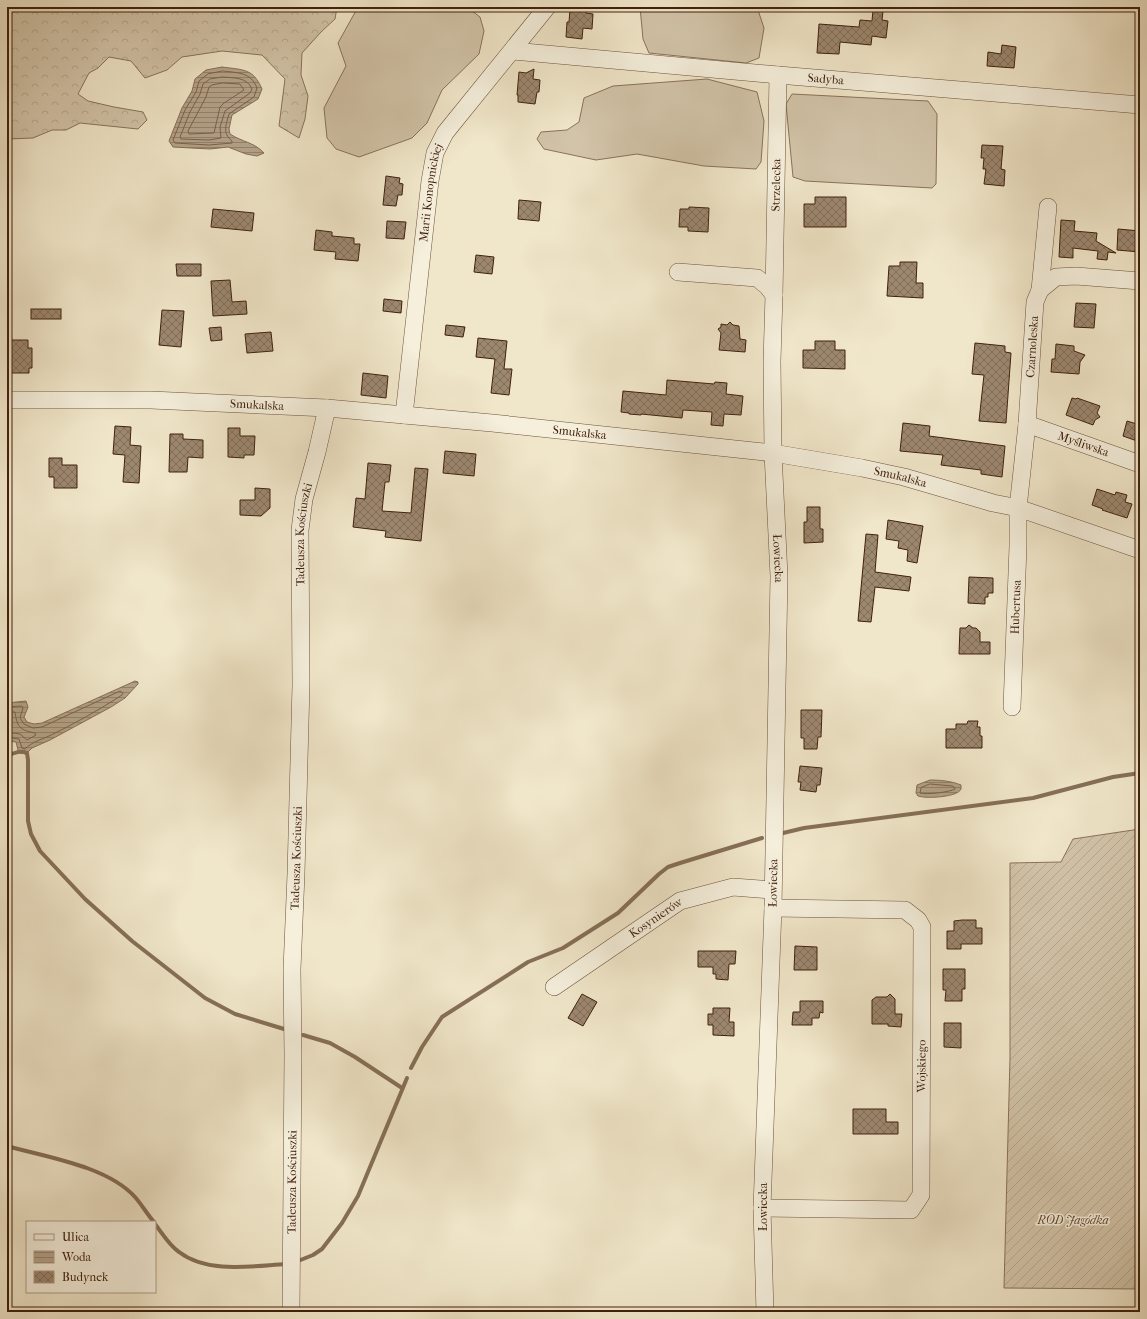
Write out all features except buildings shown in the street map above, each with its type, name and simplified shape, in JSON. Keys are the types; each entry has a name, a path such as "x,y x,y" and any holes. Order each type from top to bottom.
{"street":[{"name":"Marii Konopnickiej","path":"404,416 430,181 435,153 445,133 513,51 547,7"},
{"name":"Sadyba","path":"513,51 1140,106"},
{"name":"Strzelecka","path":"773,453 772,361 778,75"},
{"name":"Czarnoleska","path":"1018,508 1027,424 1035,302 1040,290 1048,207"},
{"path":"678,272 757,278 767,286 774,296"},
{"path":"1040,290 1056,277 1076,276 1140,281"},
{"name":"Smukalska","path":"7,400 151,400 327,408 492,423 773,453 862,468 1018,508 1140,550"},
{"name":"Tadeusza Kościuszki","path":"291,1312 293,1054 292,969 301,685 300,530 304,499 318,452 327,408"},
{"name":"Myśliwska","path":"1027,424 1140,464"},
{"name":"Łowiecka","path":"765,1312 762,1208 773,908 772,890 779,576 773,453"},
{"name":"Hubertusa","path":"1012,707 1018,554 1018,508"},
{"name":"Kosynierów","path":"554,987 680,901 733,888 772,890"},
{"name":"Wojskiego","path":"762,1208 910,1210 921,1195 922,927 918,920 905,910 773,908"}],"green space":[{"path":"7,7 337,7 335,19 302,53 301,75 308,96 305,119 299,138 279,126 285,79 262,55 222,51 182,57 167,70 145,78 131,61 109,57 98,68 89,73 78,94 88,101 143,112 147,120 138,129 80,123 66,130 52,130 33,138 8,139"},
{"path":"358,7 467,7 480,17 484,31 479,54 442,90 427,123 412,138 359,157 336,149 327,138 324,108 346,66 338,43"},
{"path":"640,7 757,7 764,28 759,58 746,63 649,53 643,39"},
{"path":"707,79 757,92 764,121 761,162 756,169 704,166 637,154 596,160 544,149 537,139 541,132 567,130 579,122 584,98 613,86"},
{"path":"792,94 928,101 937,114 936,184 932,188 805,181 793,177 786,104"},
{"name":"ROD Jagódka","path":"1140,829 1140,1289 1004,1288 1010,1058 1010,863 1061,862 1073,839"}],"water":[{"path":"222,67 246,71 255,77 259,82 262,89 258,99 232,115 229,129 230,134 234,137 252,144 264,153 257,156 246,154 228,147 210,149 173,147 169,141 182,108 192,91 195,79 206,70"},
{"path":"135,681 138,682 138,684 125,698 50,740 32,748 26,754 20,753 16,742 7,741 7,703 26,701 28,707 24,717 27,722 34,724 42,723"},
{"path":"930,780 946,781 961,785 961,789 959,792 942,797 918,796 916,793 917,785"}],"waterway":[{"path":"7,756 19,752 27,753 28,821 31,834 40,851 85,899 132,941 205,998 235,1014 284,1029"},
{"path":"779,834 804,828 1033,798 1113,777 1140,773"},
{"path":"411,1068 422,1047 442,1017 528,962 563,948 618,913 668,867 762,838"},
{"path":"303,1035 330,1043 355,1057 402,1088"},
{"path":"298,1261 313,1255 322,1249 342,1223 358,1196 407,1078"},
{"path":"7,1146 75,1164 109,1178 123,1186 135,1197 153,1221"},
{"path":"156,1225 175,1249 191,1259 203,1263 231,1267 286,1264"}]}
